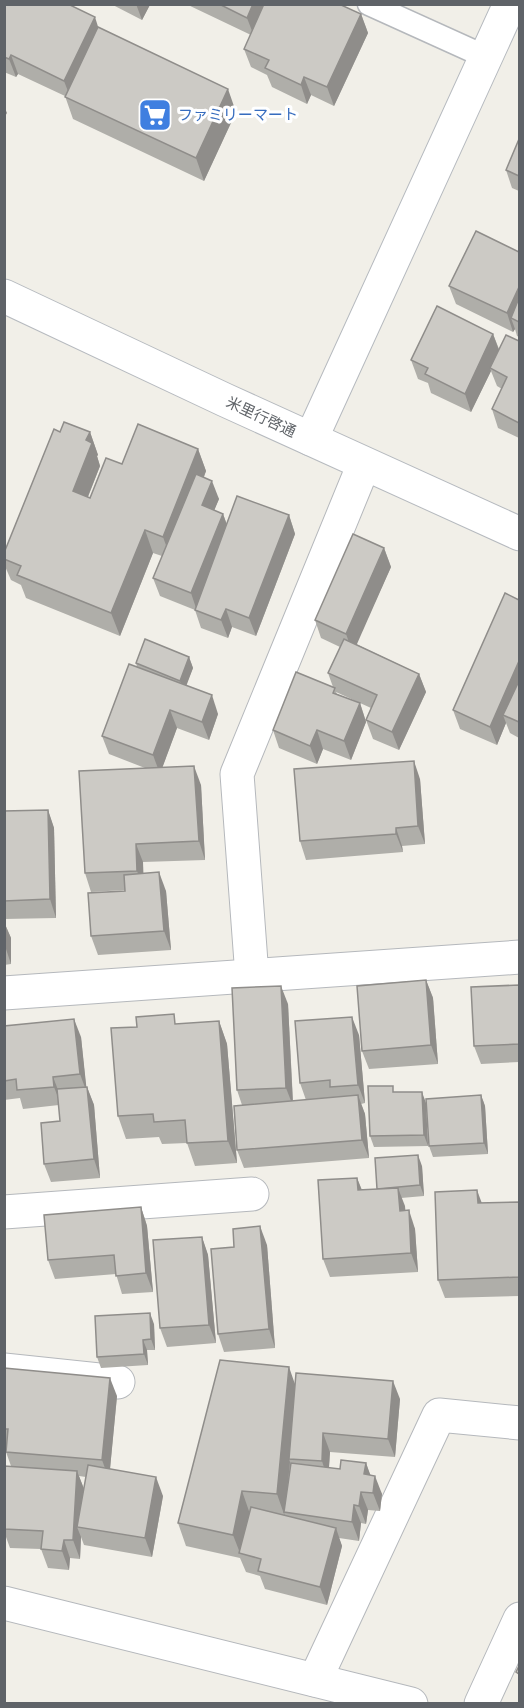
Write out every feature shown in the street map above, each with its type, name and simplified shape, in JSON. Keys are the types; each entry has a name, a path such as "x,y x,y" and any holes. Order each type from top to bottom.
{"street":[{"path":"311,439 510,4"},
{"name":"米里行啓通","path":"4,296 519,534"},
{"path":"252,976 237,774 364,464"},
{"path":"4,993 519,957"},
{"path":"4,1212 252,1194"},
{"path":"4,1370 118,1382"},
{"path":"315,1680 439,1416 519,1424"},
{"path":"4,1603 411,1704"},
{"path":"481,1704 519,1619"}],"lane":[{"path":"369,4 486,57"}],"building":[{"path":"4,4 68,4 95,17 64,81 11,55 9,59 4,57"},
{"path":"219,4 253,4 247,18"},
{"path":"264,4 339,4 361,14 327,87 304,77 301,85 265,68 269,60 244,49"},
{"name":"ファミリーマート","path":"98,27 228,89 196,158 65,97"},
{"path":"519,139 519,176 506,170"},
{"path":"476,231 519,252 519,287 507,313 449,286"},
{"path":"519,298 519,322 511,318"},
{"path":"437,306 493,334 465,394 425,374 428,368 411,360"},
{"path":"506,335 519,341 519,423 492,409 507,377 490,368"},
{"path":"64,422 90,432 86,440 92,443 73,491 90,498 106,458 122,464 138,424 198,449 163,537 145,530 111,613 17,575 21,566 4,559 4,553 54,429 60,432"},
{"path":"196,474 212,481 202,505 223,514 191,593 153,578"},
{"path":"237,496 289,515 249,618 226,609 221,620 195,610"},
{"path":"353,534 384,548 346,634 315,620"},
{"path":"505,593 519,600 519,661 490,727 453,710"},
{"path":"145,639 189,657 180,681 136,663"},
{"path":"344,639 419,674 392,732 366,720 377,695 328,673"},
{"path":"129,664 212,695 202,722 170,710 153,755 102,736"},
{"path":"296,672 335,688 333,693 360,703 344,741 317,730 310,746 273,730"},
{"path":"519,681 519,722 503,715"},
{"path":"414,761 418,826 396,828 396,834 300,841 294,769"},
{"path":"194,766 199,841 136,844 137,871 85,873 79,771"},
{"path":"48,810 50,899 4,901 4,811"},
{"path":"159,872 164,931 91,936 88,893 125,891 124,875"},
{"path":"426,980 431,1045 362,1051 357,986"},
{"path":"519,985 519,1044 474,1046 471,987"},
{"path":"281,986 286,1088 237,1090 232,988"},
{"path":"174,1014 175,1024 219,1021 228,1141 187,1143 185,1120 154,1122 153,1114 118,1116 111,1028 137,1027 136,1017"},
{"path":"352,1017 358,1085 330,1087 330,1080 300,1083 295,1021"},
{"path":"74,1019 80,1074 53,1077 54,1087 17,1090 16,1079 4,1081 4,1026"},
{"path":"368,1086 393,1086 393,1092 422,1092 424,1135 370,1136"},
{"path":"87,1087 94,1159 44,1164 41,1123 60,1121 57,1089"},
{"path":"358,1095 362,1140 237,1150 234,1106"},
{"path":"481,1095 484,1143 429,1146 426,1099"},
{"path":"418,1155 420,1185 377,1189 375,1158"},
{"path":"357,1178 358,1190 398,1188 400,1211 409,1210 411,1253 323,1259 318,1180"},
{"path":"477,1190 478,1203 519,1202 519,1277 438,1280 435,1192"},
{"path":"141,1207 146,1273 116,1276 114,1255 48,1260 44,1215"},
{"path":"260,1226 269,1329 218,1334 211,1249 234,1247 233,1229"},
{"path":"202,1237 209,1325 160,1328 153,1240"},
{"path":"150,1313 151,1339 143,1340 144,1354 97,1357 95,1316"},
{"path":"220,1360 289,1367 277,1494 242,1491 233,1535 178,1523"},
{"path":"4,1368 110,1378 102,1460 6,1452 8,1429 4,1429"},
{"path":"296,1373 393,1381 388,1439 323,1433 322,1461 289,1459"},
{"path":"341,1460 366,1463 364,1474 375,1476 373,1493 361,1492 359,1506 354,1505 352,1522 284,1512 291,1463 340,1469"},
{"path":"88,1465 156,1477 145,1538 77,1527"},
{"path":"4,1466 77,1471 73,1540 64,1540 62,1551 41,1549 43,1531 4,1529"},
{"path":"251,1507 336,1528 320,1587 258,1571 261,1559 239,1553"}],"place":[{"name":"ファミリーマート","path":"155,115"}]}
